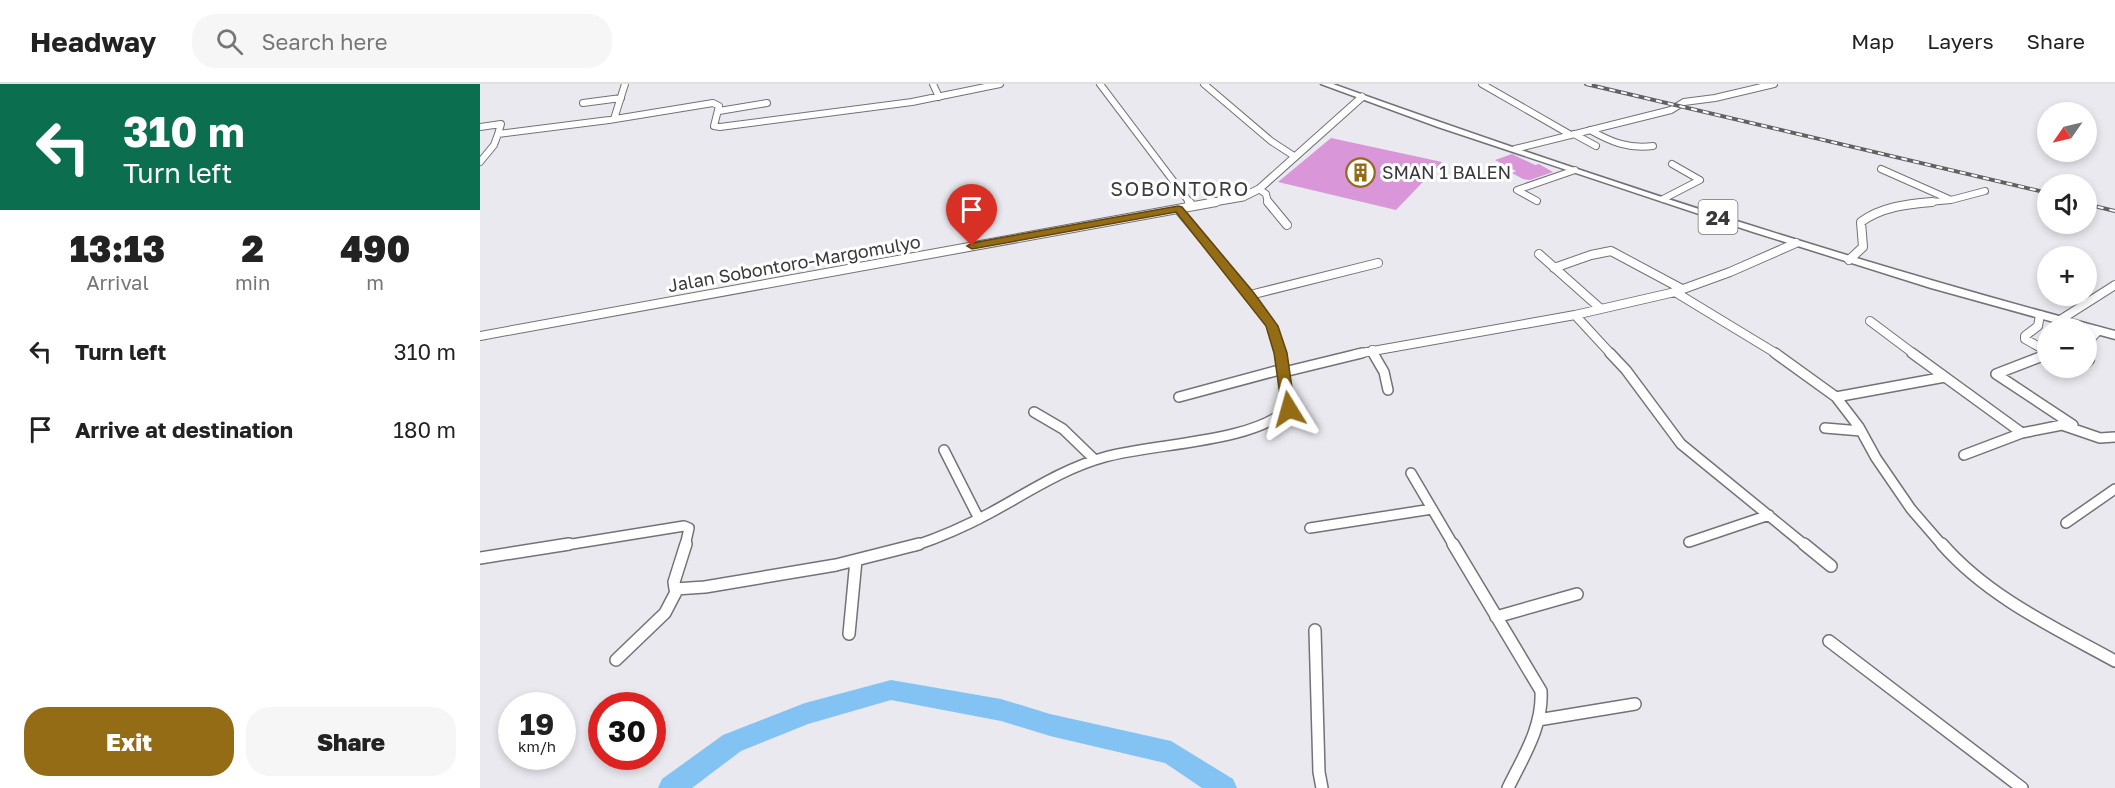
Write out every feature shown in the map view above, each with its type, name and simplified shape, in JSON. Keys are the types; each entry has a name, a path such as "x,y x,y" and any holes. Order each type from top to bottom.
{"highway":[{"name":"24","path":"1325,84 1796,243 2052,318"},
{"name":"24","path":"2098,331 2115,335"}],"street":[{"path":"614,119 625,84"},
{"path":"933,84 939,97"},
{"path":"498,134 614,119 706,103 718,104 719,111 714,124 716,127 939,97 1000,84"},
{"path":"1100,84 1192,206"},
{"path":"1204,84 1271,141 1294,156"},
{"path":"1482,84 1596,146"},
{"path":"1515,149 1671,110 1681,103 1715,98 1774,84"},
{"path":"583,103 621,98"},
{"name":"Jalan Sobontoro-Margomulyo","path":"480,336 1243,197 1259,189 1362,98"},
{"path":"719,111 768,103"},
{"path":"480,127 501,124 494,145 480,162"},
{"path":"1590,130 1623,148 1653,146"},
{"path":"1664,199 1701,180 1672,164"},
{"path":"1881,169 1950,200"},
{"path":"1537,201 1517,190 1575,170"},
{"path":"1259,189 1266,194 1269,207 1287,225"},
{"path":"1849,260 1863,247 1861,222 1870,215 1884,210 1950,200 1985,191"},
{"path":"677,590 821,568 926,541 979,519 1032,489 1094,459 1230,434 1271,422 1289,409 1275,331 1250,295 1178,209"},
{"path":"1179,397 1372,350 1602,309 1678,290 1730,272 1796,243"},
{"path":"1554,268 1601,251 1611,251 1678,290 1782,357 1836,397 1861,431 1911,509 1933,536 1964,566 2010,602 2115,661"},
{"path":"1539,254 1602,309"},
{"path":"1250,295 1378,263"},
{"path":"2063,318 2115,285"},
{"path":"1575,315 1626,370 1681,444 1830,566"},
{"path":"1870,321 2022,433"},
{"path":"2037,328 2025,336 2025,339 2037,346"},
{"path":"1372,350 1384,372 1389,390"},
{"path":"2037,357 1996,374 2080,430"},
{"path":"1836,397 1945,377"},
{"path":"1034,412 1063,429 1094,459"},
{"path":"1964,455 2022,433 2060,424 2098,438 2114,440"},
{"path":"1825,428 1861,431"},
{"path":"944,450 979,519"},
{"path":"1411,473 1541,691 1542,701 1538,720 1508,788"},
{"path":"2066,523 2115,489"},
{"path":"1310,528 1432,509"},
{"path":"1689,543 1769,515"},
{"path":"480,558 686,526 689,533 674,582 677,590"},
{"path":"849,634 856,560"},
{"path":"616,660 665,613 677,590"},
{"path":"1496,617 1577,594"},
{"path":"1315,630 1319,772 1322,788"},
{"path":"1829,641 2022,788"},
{"path":"1538,720 1635,704"}],"building":[{"name":"SMAN 1 BALEN","path":"1331,138 1442,162 1396,210 1278,182"},
{"path":"1512,154 1553,172 1530,180 1523,179 1512,173 1516,171 1495,160"}],"waterway":[{"path":"671,788 732,743 805,714 891,690 1001,710 1050,725 1171,753 1224,788"}],"railway":[{"path":"1586,84 2037,190"},
{"path":"2097,207 2115,211"}],"place":[{"name":"SMAN 1 BALEN","path":"1361,172"}],"district":[{"name":"SOBONTORO","path":"1180,188"}],"route":[{"path":"972,246 1178,209 1250,295 1275,331 1289,409"}]}
